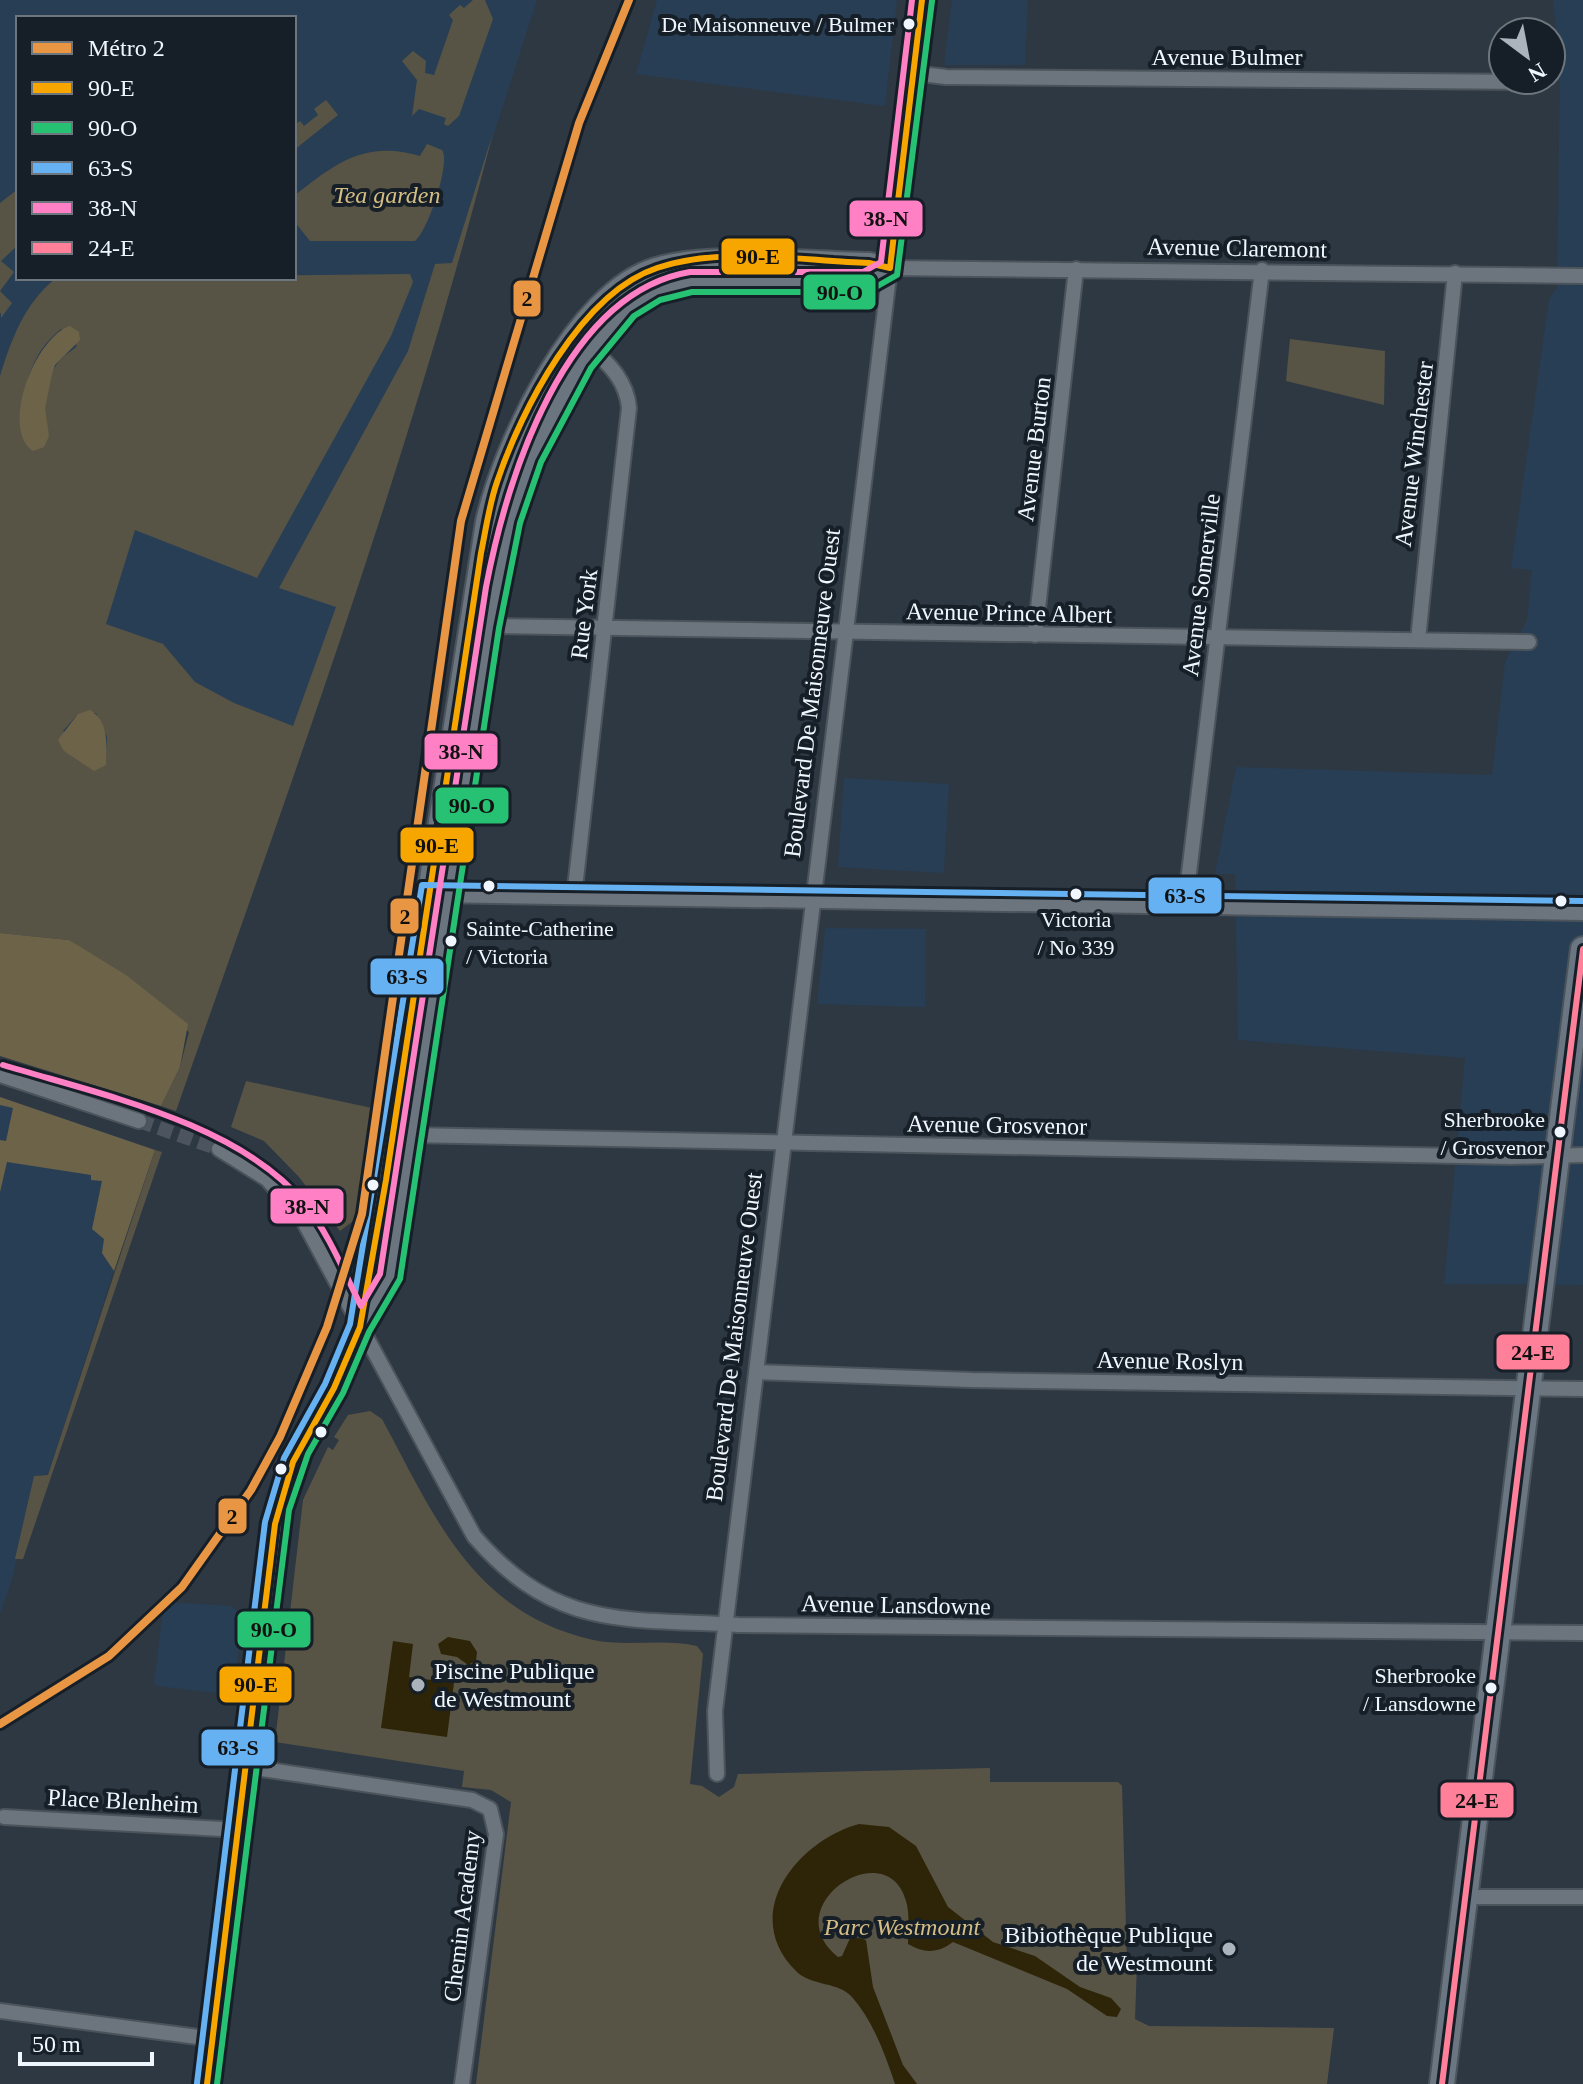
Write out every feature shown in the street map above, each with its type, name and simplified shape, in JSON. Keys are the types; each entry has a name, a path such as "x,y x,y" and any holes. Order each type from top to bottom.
{"main road":[{"name":"Boulevard De Maisonneuve Ouest","path":"890,268 922,0"},
{"path":"207,2084 281,1498 299,1450 334,1388 360,1327 390,1277 411,1135 438,893 493,493 527,412 592,314 613,291 633,278 679,263 869,263 890,268"},
{"path":"360,1327 505,536 524,468 552,412 591,350 618,315 638,299 661,287 704,282 866,282 890,268"},
{"path":"1442,2084 1583,949"}],"street":[{"name":"Avenue Bulmer","path":"913,73 1487,81"},
{"name":"Avenue Claremont","path":"890,268 1583,276"},
{"name":"Boulevard De Maisonneuve Ouest","path":"717,1774 714,1724 890,268"},
{"name":"Avenue Burton","path":"1035,635 1076,269"},
{"name":"Avenue Somerville","path":"1185,906 1262,270"},
{"name":"Avenue Winchester","path":"1418,640 1455,273"},
{"name":"Rue York","path":"574,897 629,408 625,388 609,364 591,350"},
{"name":"Avenue Prince Albert","path":"489,626 1529,642"},
{"path":"438,893 1583,911"},
{"path":"0,1075 139,1121"},
{"name":"Avenue Grosvenor","path":"411,1135 1583,1155"},
{"name":"Avenue Lansdowne","path":"219,1149 267,1179 295,1208 460,1515 505,1569 548,1598 596,1616 726,1624 1583,1633"},
{"name":"Avenue Roslyn","path":"757,1372 801,1376 1583,1389"},
{"name":"Chemin Academy","path":"248,1767 472,1800 487,1805 494,1814 496,1834 462,2084"},
{"name":"Place Blenheim","path":"4,1817 240,1830"},
{"path":"1465,1897 1583,1897"},
{"path":"0,2011 213,2039"}],"shaded area":[{"path":"0,0 537,0 400,426 294,726 69,940 0,933"},
{"path":"657,0 897,0 885,106 636,74"},
{"path":"952,0 1028,0 1025,65 944,65"},
{"path":"1553,0 1583,0 1583,1285 1444,1284 1465,1058 1238,1040 1235,874 1215,874 1236,767 1492,775 1505,662 1527,620 1532,570 1511,568 1549,299 1557,288 1560,96 1567,96 1567,16 1555,16"},
{"path":"70,326 79,332 80,340 55,365 45,408 49,436 44,447 33,451 24,439 20,423 26,384 45,347"},
{"path":"90,710 104,727 106,742 106,765 94,771 64,751 58,740 78,714"},
{"path":"844,778 949,784 944,873 838,867"},
{"path":"825,928 926,929 925,1007 817,1004"},
{"path":"0,933 69,940 126,975 188,1024 180,1067 161,1106 0,1056"},
{"path":"0,1097 133,1142 120,1251 48,1475 34,1476 13,1576 0,1614"},
{"path":"0,1097 155,1150 114,1271 102,1253 104,1239 92,1229 102,1181 91,1180 91,1175 7,1162 0,1192 0,1140 6,1141 13,1108 0,1105"},
{"path":"164,1602 231,1606 239,1613 242,1624 233,1695 157,1686 154,1682"},
{"path":"448,1637 470,1641 477,1652 476,1661 468,1665 457,1657 441,1654 438,1644"},
{"path":"393,1641 413,1644 409,1677 454,1683 447,1737 381,1728"},
{"path":"859,1824 889,1827 916,1846 948,1907 993,1942 1035,1956 1080,1987 1111,1998 1121,2009 1117,2017 1107,2016 1067,1989 953,1942 931,1951 908,1944 906,1901 895,1882 878,1873 859,1875 841,1884 826,1899 819,1917 822,1937 838,1957 842,1956 851,1936 866,1940 873,1987 903,2065 917,2084 895,2084 878,2038 859,2006 847,1992 810,1980 797,1972 780,1950 773,1927 774,1905 783,1883 797,1863 815,1846"}],"green space":[{"path":"473,0 485,0 493,19 459,116 448,126 444,124 446,118 419,109 412,116 417,80 402,61 413,51 426,61 425,73 434,75 453,20 449,15 460,5 464,8"},
{"path":"326,100 338,115 296,148 296,124 300,121 304,126 318,115 314,109"},
{"path":"493,133 460,257 385,503 304,747 176,1111 161,1106 180,1067 189,1032 69,940 0,933 0,376 27,310 54,280 296,280 296,275 410,274 413,282 391,336 257,578 135,530 106,624 163,644 195,682 234,703 293,726 336,607 279,588 408,351 435,264 452,263","holes":["61,329 77,346 59,361 49,380 45,409 49,436 20,416 28,379 43,347","96,713 107,737 106,765 63,731 78,714"]},
{"name":"Tea garden","path":"427,144 442,150 444,157 432,211 415,241 310,241 296,224 296,195 338,165 367,153 383,151 420,156"},
{"path":"16,191 16,247 1,261 14,272 0,291 0,203"},
{"path":"0,291 12,303 1,318 0,313"},
{"path":"1290,339 1385,351 1384,405 1286,381"},
{"path":"246,1081 372,1108 357,1218 340,1231 299,1177 264,1141 231,1127"},
{"path":"155,1150 162,1152 23,1559 15,1559 34,1476 48,1475"},
{"name":"Parc Westmount","path":"370,1411 382,1419 420,1491 462,1556 487,1584 516,1607 551,1626 593,1640 697,1646 703,1654 690,1784 702,1786 719,1797 734,1787 738,1774 990,1768 990,1782 1118,1782 1122,1786 1127,1963 1137,1963 1135,2019 1149,2026 1334,2028 1327,2084 476,2084 511,1802 491,1790 462,1787 464,1771 275,1742 303,1500 328,1447 333,1450 339,1440 334,1437 348,1415"}],"tunnel":[{"path":"139,1121 219,1149"}],"metro line":[{"name":"2","path":"0,1724 109,1656 182,1587 251,1490 280,1437 327,1327 362,1214 461,521 579,123 629,0"}],"transit line":[{"name":"38-N","path":"3,1065 165,1115 244,1152 277,1176 305,1204 329,1240 361,1306 380,1274 486,587 509,495 527,445 549,396 576,352 608,315 646,287 690,272 863,272 881,262 912,0"},
{"name":"90-E","path":"207,2084 275,1524 293,1462 334,1388 360,1327 386,1180 481,553 497,482 521,422 558,357 603,302 629,281 682,261 735,256 869,263 890,268 922,0"},
{"name":"90-O","path":"217,2084 289,1510 308,1454 343,1393 369,1332 400,1279 499,628 520,523 541,462 591,368 634,316 660,300 692,292 867,292 897,275 932,1"},
{"name":"63-S","path":"197,2083 265,1522 284,1458 325,1384 350,1324 422,885 1583,901"},
{"name":"24-E","path":"1442,2084 1583,949"}],"place":[{"name":"De Maisonneuve / Bulmer","path":"909,24"},
{"name":"Victoria / No 339","path":"1076,894"},
{"name":"Sainte-Catherine / Victoria","path":"451,941"},
{"name":"Sherbrooke / Grosvenor","path":"1560,1132"},
{"name":"Piscine Publique de Westmount","path":"418,1685"},
{"name":"Sherbrooke / Lansdowne","path":"1491,1688"},
{"name":"Bibiothèque Publique de Westmount","path":"1229,1949"}]}
